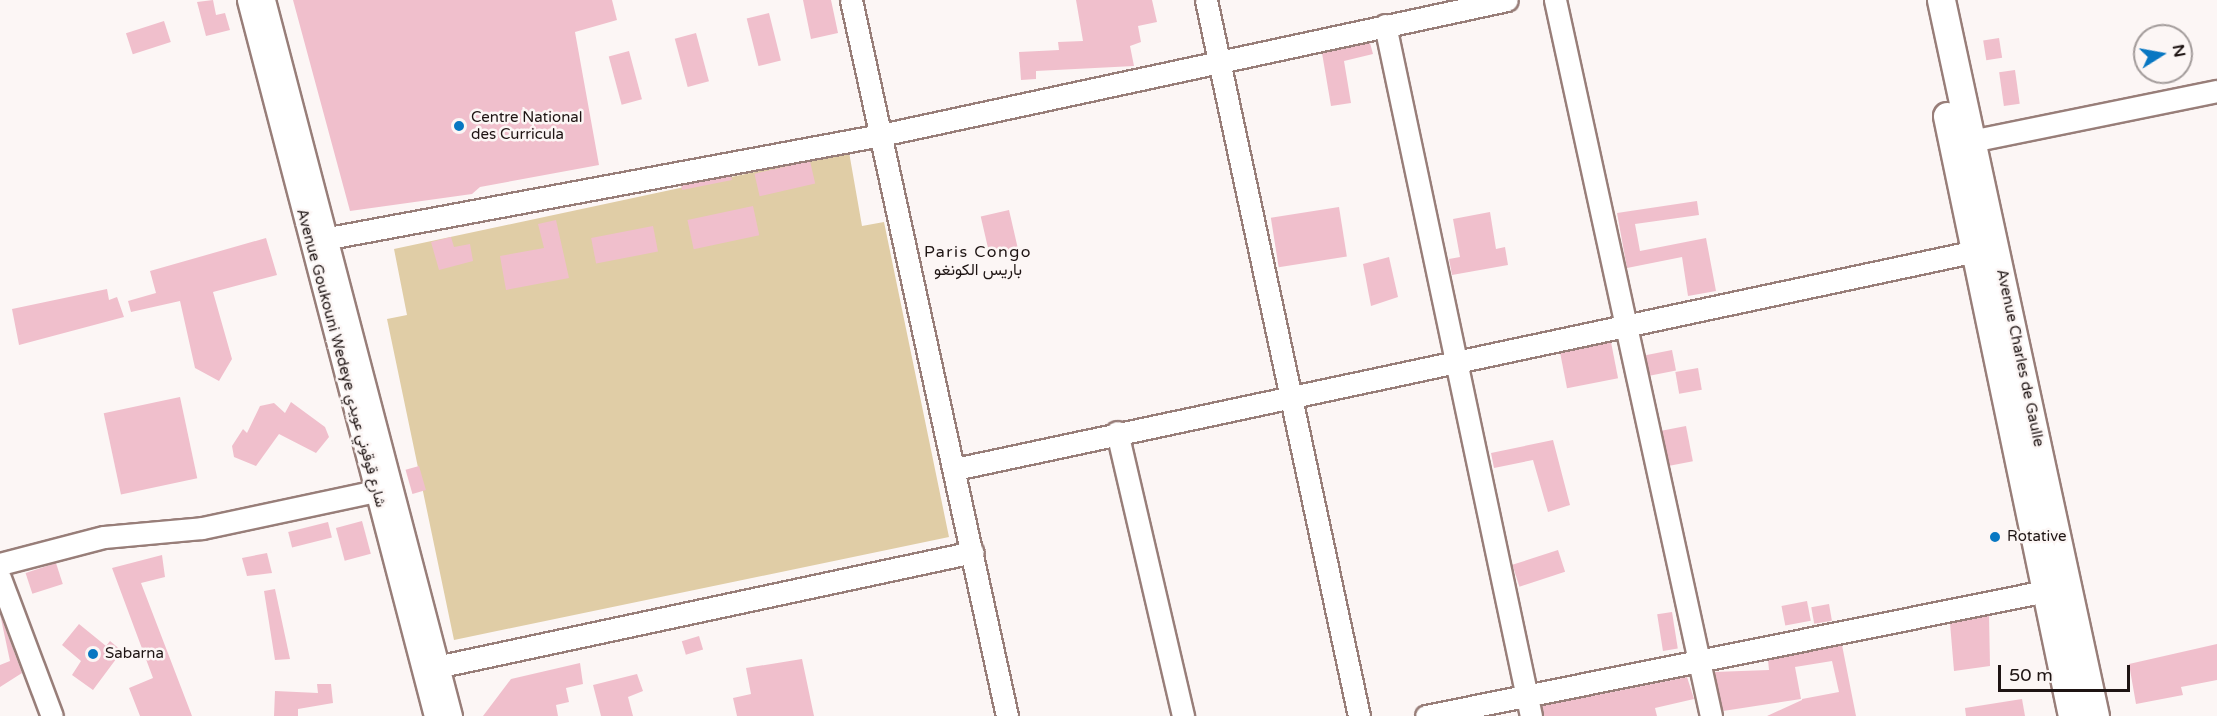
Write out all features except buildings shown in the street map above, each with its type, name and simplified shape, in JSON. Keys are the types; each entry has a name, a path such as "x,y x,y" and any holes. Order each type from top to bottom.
{"main road":[{"name":"Avenue Charles de Gaulle","path":"1923,0 1986,249 2056,589 2072,716"},
{"name":"Avenue Charles de Gaulle","path":"1941,0 1971,141 1986,249"},
{"name":"Avenue Charles de Gaulle","path":"2056,589 2095,716"}],"street":[{"name":"Avenue Goukouni Wedeye شارع قوقوني عويدي","path":"248,0 376,491 431,668 452,716"},
{"name":"Avenue Goukouni Wedeye شارع قوقوني عويدي","path":"264,0 329,238 431,668 435,716"},
{"path":"851,0 1007,716"},
{"path":"1206,0 1293,393 1359,716"},
{"path":"329,238 881,135 1219,60 1507,0"},
{"path":"1555,0 1711,716"},
{"path":"1385,25 1531,716"},
{"path":"1971,141 2217,91"},
{"path":"955,469 1293,393 1986,249"},
{"path":"1118,432 1183,716"},
{"path":"0,564 104,537 202,528 376,491"},
{"path":"431,668 973,552"},
{"path":"0,578 52,716"},
{"path":"1426,716 2056,589"}],"shaded area":[{"path":"849,152 862,226 884,222 949,537 454,640 387,319 407,315 394,249"}],"place":[{"name":"Centre National des Curricula","path":"459,126"},
{"name":"Rotative","path":"1995,537"},
{"name":"Sabarna","path":"93,654"}],"district":[{"name":"Paris Congo باريس الكونغو","path":"978,261"}]}
